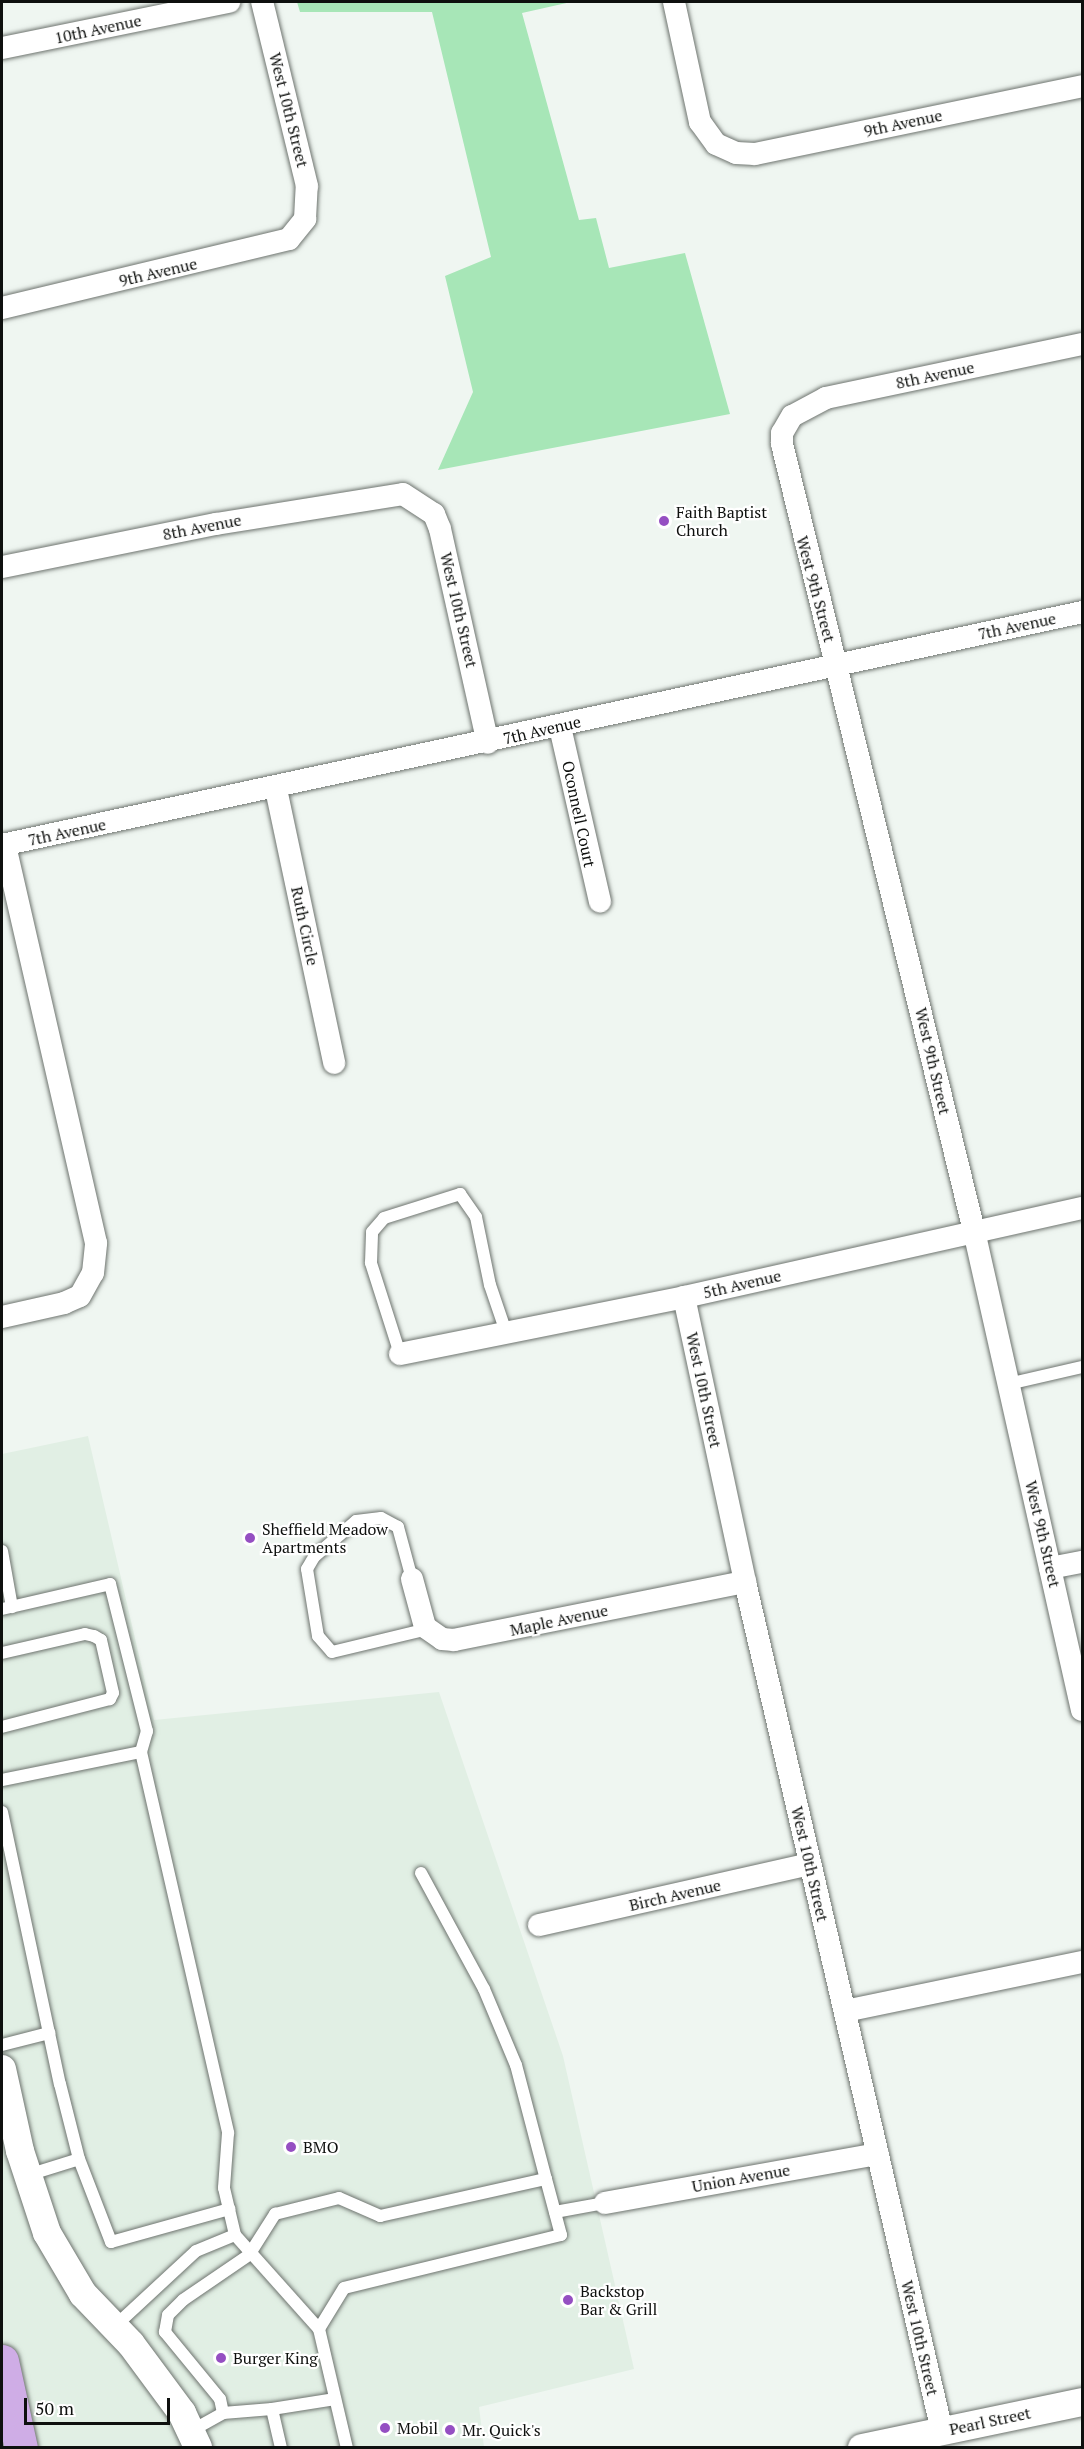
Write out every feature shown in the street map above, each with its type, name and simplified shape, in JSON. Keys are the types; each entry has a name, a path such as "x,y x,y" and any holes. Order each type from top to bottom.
{"main road":[{"path":"2,2361 21,2448"}],"street":[{"name":"10th Avenue","path":"2,48 229,2"},
{"name":"West 10th Street","path":"262,2 308,186 305,219"},
{"name":"9th Avenue","path":"674,2 700,122 707,135 723,149 755,154 1083,86"},
{"name":"9th Avenue","path":"2,308 281,244 305,219"},
{"name":"8th Avenue","path":"792,416 826,398 1083,344"},
{"name":"West 9th Street","path":"792,416 782,433 786,471 838,666 974,1231 1083,1710"},
{"name":"West 10th Street","path":"403,494 434,514 440,529 488,742"},
{"name":"8th Avenue","path":"2,567 216,524 403,494"},
{"name":"7th Avenue","path":"3,845 276,789 1083,612"},
{"name":"Oconnell Court","path":"560,727 600,901"},
{"name":"Ruth Circle","path":"276,789 334,1063"},
{"path":"2,1317 64,1304 80,1296 93,1273 96,1251 3,845"},
{"name":"5th Avenue","path":"400,1354 684,1297 1083,1208"},
{"name":"West 10th Street","path":"684,1297 745,1582 942,2431"},
{"path":"1050,1568 1083,1562"},
{"path":"412,1579 420,1617 428,1629"},
{"name":"Maple Avenue","path":"428,1629 442,1639 469,1639 745,1582"},
{"name":"Birch Avenue","path":"539,1925 810,1864"},
{"path":"845,2011 1083,1962"},
{"path":"2,2069 28,2175 47,2233 82,2294 114,2327 182,2413 194,2439"},
{"name":"Union Avenue","path":"604,2203 878,2154"},
{"name":"Pearl Street","path":"880,2446 1083,2402"}],"lane":[{"path":"400,1354 371,1263 372,1232 384,1218 460,1194 476,1217 490,1285 506,1332"},
{"path":"1008,1384 1083,1367"},
{"path":"412,1579 398,1527 381,1518 356,1521 314,1557 307,1569 318,1636 332,1652 428,1629"},
{"path":"2,1551 7,1608 110,1584 147,1731 141,1752 228,2133 224,2188 235,2235 249,2255 319,2329 347,2448"},
{"path":"2,1653 85,1634 94,1636 101,1640 113,1693 110,1699 2,1727"},
{"path":"2,1780 141,1752"},
{"path":"2,1812 49,2033 79,2159 111,2242 229,2209"},
{"path":"319,2329 344,2288 561,2235 516,2065 484,1989 421,1873"},
{"path":"2,2045 49,2033"},
{"path":"28,2175 79,2159"},
{"path":"223,2413 220,2399 165,2332 168,2315 183,2300 249,2255 275,2214 339,2198 380,2216 546,2179"},
{"path":"555,2212 604,2203"},
{"path":"114,2327 196,2251 235,2235"},
{"path":"194,2439 223,2413 272,2409 335,2399"},
{"path":"272,2409 281,2448"}],"shaded area":[{"path":"88,1436 154,1720 439,1692 563,2056 634,2369 479,2407 484,2447 2,2447 2,1454"}],"green space":[{"path":"297,2 571,2 522,13 579,220 596,218 609,268 685,253 730,414 438,470 473,392 445,276 491,257 432,12 300,12"}],"place":[{"name":"Faith Baptist Church","path":"664,521"},
{"name":"Sheffield Meadow Apartments","path":"250,1538"},
{"name":"BMO","path":"291,2147"},
{"name":"Backstop Bar & Grill","path":"568,2300"},
{"name":"Burger King","path":"221,2358"},
{"name":"Mobil","path":"385,2428"},
{"name":"Mr. Quick's","path":"450,2430"}]}
